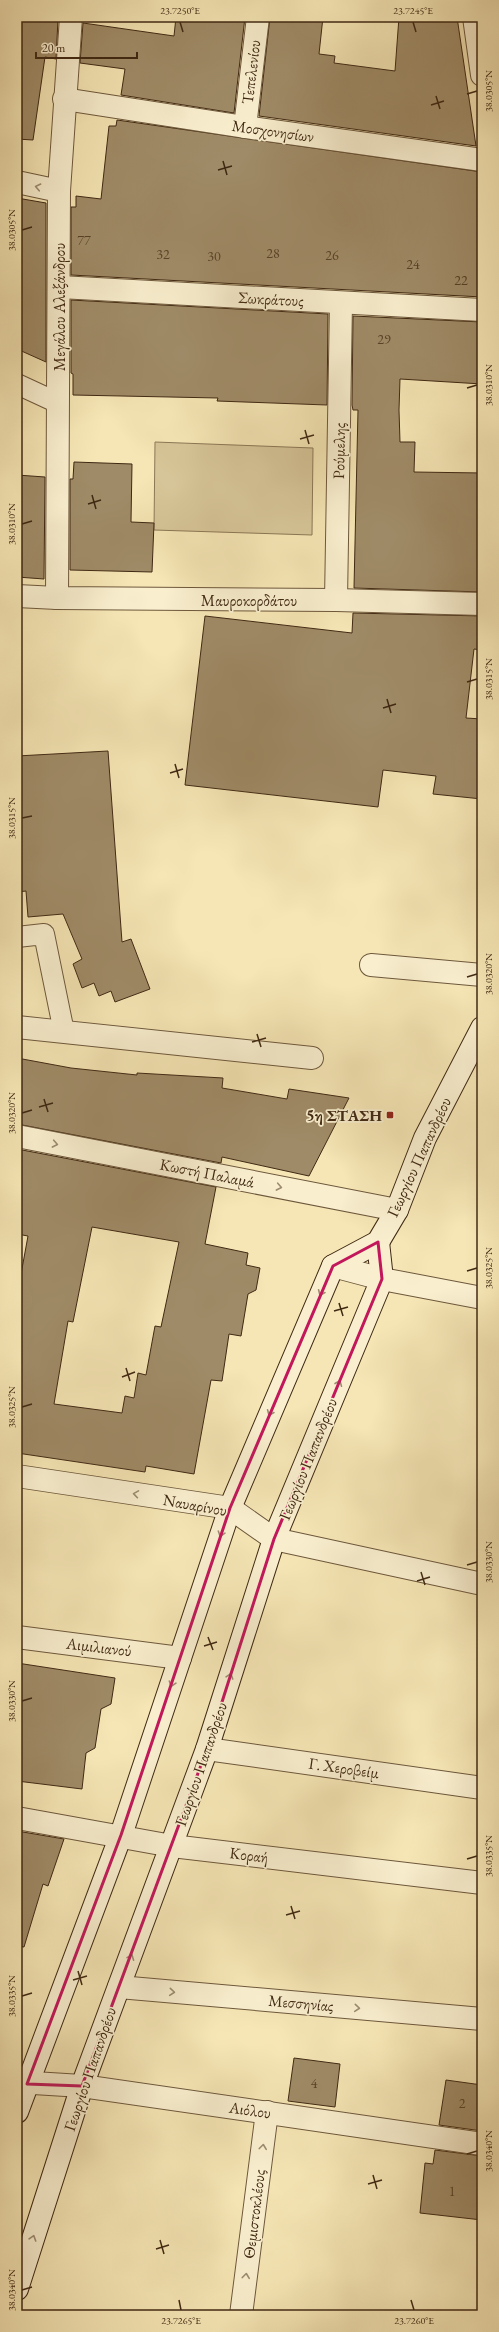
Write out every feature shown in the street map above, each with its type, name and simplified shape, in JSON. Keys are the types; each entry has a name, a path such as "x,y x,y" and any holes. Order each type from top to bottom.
{"street":[{"name":"Μεγάλου Αλεξάνδρου","path":"57,598 60,287 59,192 64,99 71,17"},
{"name":"Τεπελενίου","path":"245,127 258,17"},
{"path":"474,17 482,75"},
{"name":"Μοσχονησίων","path":"64,99 245,127 482,160"},
{"path":"17,182 59,192"},
{"name":"Σωκράτους","path":"60,287 482,310"},
{"name":"Ρούμελης","path":"336,600 341,303"},
{"name":"Μαυροκορδάτου","path":"17,596 57,598 336,600 482,604"},
{"path":"371,965 482,975"},
{"path":"17,1027 312,1058"},
{"name":"Γεωργίου Παπανδρέου","path":"17,2289 82,2086 207,1749 274,1540 382,1279 378,1242 397,1210 425,1138 482,1028"},
{"name":"Κωστή Παλαμά","path":"17,1136 397,1210"},
{"path":"17,2112 22,2083 122,1835 230,1508 332,1266 378,1242"},
{"path":"332,1266 382,1279 482,1298"},
{"name":"Ναυαρίνου","path":"17,1476 230,1508 274,1540 482,1584"},
{"name":"Αιμιλιανού","path":"17,1637 180,1658"},
{"name":"Γ. Χεροβείμ","path":"207,1749 482,1788"},
{"name":"Κοραή","path":"17,1818 122,1835 172,1846 482,1883"},
{"name":"Μεσσηνίας","path":"119,1987 482,2019"},
{"name":"Αιόλου","path":"22,2083 82,2086 482,2144"},
{"name":"Θεμιστοκλέους","path":"241,2315 267,2112"}],"lane":[{"path":"17,384 58,403"},
{"path":"17,937 44,934 64,1032"}],"highlighted area":[{"path":"378,1242 382,1279 274,1539 207,1749 82,2086 27,2084 121,1835 230,1508 333,1266"}],"shaded area":[{"path":"155,442 313,448 312,535 154,530"}],"building":[{"path":"17,17 58,19 56,59 45,57 33,140 17,139"},
{"path":"176,17 245,17 234,113 121,95 125,69 80,63 83,23 174,36"},
{"path":"270,17 323,17 319,54 335,56 334,63 395,71 399,17 457,17 476,146 259,116"},
{"path":"117,120 482,172 482,297 71,275 71,207 76,207 76,196 101,199 109,126 116,126"},
{"path":"17,198 46,203 46,362 17,349"},
{"path":"71,300 328,314 327,405 217,401 218,398 73,395 73,374 71,373"},
{"path":"353,316 482,322 482,384 400,379 399,410 400,442 415,442 414,472 482,473 482,592 354,588 358,410 353,410 352,405"},
{"path":"74,462 132,464 131,522 154,523 152,572 70,570 70,479 73,479"},
{"path":"17,475 45,477 44,579 17,577"},
{"path":"353,613 482,616 482,650 474,649 466,718 482,719 482,799 433,794 436,776 383,770 378,807 185,785 205,616 352,633"},
{"path":"108,751 122,942 131,939 150,989 115,1002 111,991 99,996 94,983 82,988 73,964 82,959 63,914 28,917 26,891 17,892 17,756"},
{"path":"17,1058 71,1068 137,1075 137,1073 223,1078 222,1088 287,1099 289,1089 349,1098 309,1176 222,1157 221,1163 17,1124"},
{"path":"17,1149 216,1187 205,1244 248,1253 246,1265 260,1268 256,1290 248,1294 241,1336 229,1334 222,1381 211,1380 194,1474 146,1466 145,1472 17,1453 17,1296 28,1236 17,1234","holes":["92,1227 179,1242 161,1327 155,1326 146,1375 138,1373 134,1398 125,1396 122,1413 54,1404 68,1321 73,1322"]},
{"path":"17,1663 115,1678 111,1704 101,1709 95,1748 86,1753 82,1789 17,1781"},
{"path":"17,1831 64,1839 48,1886 43,1884 24,1947 17,1946"},
{"path":"294,2058 340,2064 335,2107 288,2101"},
{"path":"446,2080 482,2085 482,2131 439,2125"},
{"path":"435,2150 482,2156 482,2220 420,2213 425,2163 433,2164"}],"place":[{"name":"5η ΣΤΑΣΗ","path":"390,1115"}]}
